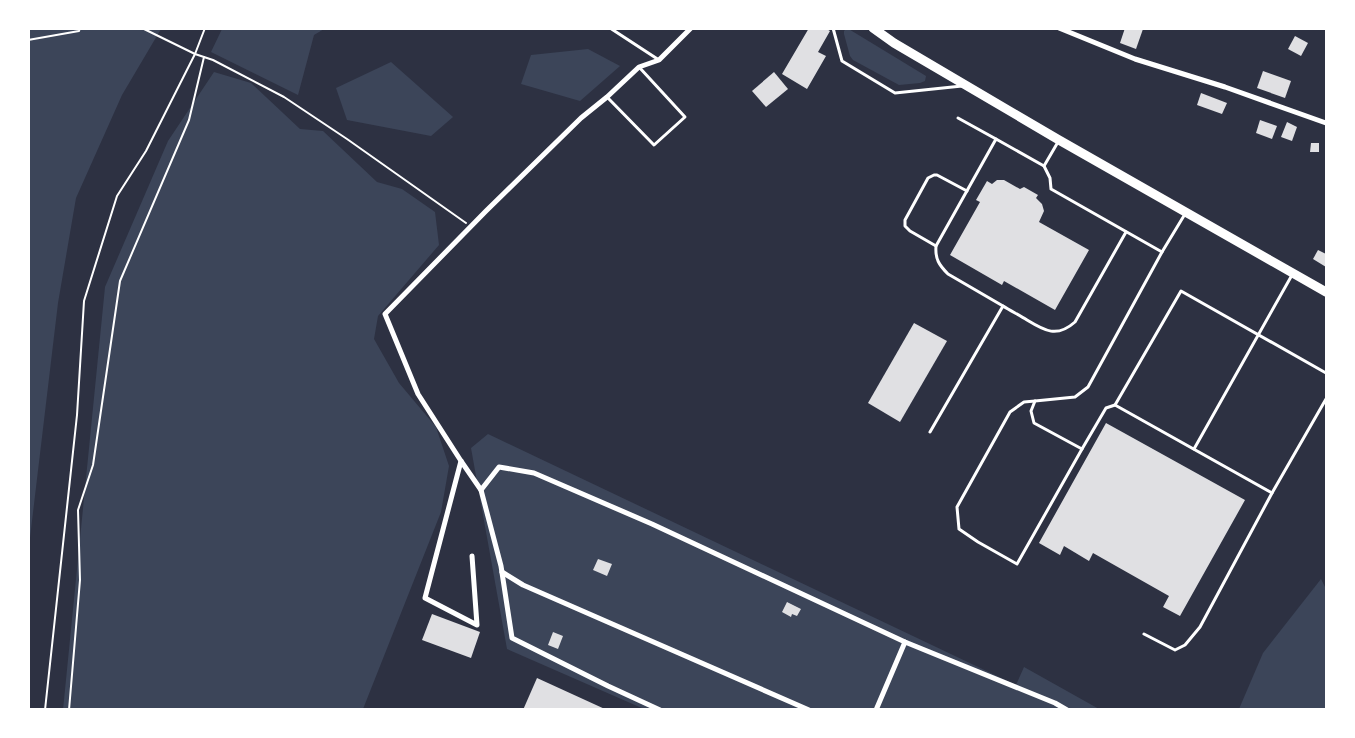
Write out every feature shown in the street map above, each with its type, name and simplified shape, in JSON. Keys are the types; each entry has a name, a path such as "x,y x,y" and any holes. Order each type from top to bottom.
{"main road":[{"path":"873,28 894,43 1059,140 1326,292"}],"street":[{"path":"660,710 512,638 502,572 481,490 418,394 385,314 581,118 639,68 658,60 691,28"},
{"path":"1059,28 1135,59 1225,87 1326,123"},
{"path":"461,461 425,598 477,625 472,556"},
{"path":"481,490 499,467 534,473 652,524 905,642 1055,703 1067,710"},
{"path":"502,572 523,585 809,710"},
{"path":"876,710 905,642"}],"lane":[{"path":"610,28 658,60"},
{"path":"833,28 842,61 895,93 968,85"},
{"path":"607,97 654,145 685,117 639,68"},
{"path":"958,118 1044,166 1050,178 1051,189 1162,252"},
{"path":"996,140 936,246 936,260 948,274 1045,331 1054,332 1075,322 1126,232"},
{"path":"1044,166 1059,140"},
{"path":"936,246 906,229 904,223 928,178 938,175 967,191"},
{"path":"1186,212 1088,387 1075,397 1024,402 1010,412 957,507 959,529 1017,564 1106,408 1115,405 1181,291 1326,373"},
{"path":"1194,449 1293,273"},
{"path":"930,432 1003,306"},
{"path":"1144,634 1175,650 1185,645 1200,627 1272,492 1326,399"},
{"path":"1035,401 1031,411 1034,423 1082,449"},
{"path":"1115,405 1272,492"}],"path":[{"path":"28,40 79,31 80,28"},
{"path":"142,28 195,54 213,60 284,97 348,139 470,227"},
{"path":"45,710 77,415 84,301 117,196 147,151 195,54 205,28"},
{"path":"69,710 80,580 78,510 93,465 120,281 189,120 204,57"}],"shaded area":[{"path":"222,28 324,29 314,35 298,95 211,52"},
{"path":"847,28 926,76 925,81 899,85 853,60 844,34"},
{"path":"29,29 161,29 122,95 76,198 58,303 29,546"},
{"path":"588,49 620,66 580,101 521,84 531,55"},
{"path":"391,62 453,117 431,136 347,120 336,88"},
{"path":"214,72 251,83 300,129 323,131 377,182 402,189 435,212 439,245 378,316 374,339 399,383 436,427 449,466 441,512 363,709 63,710 105,287 168,141"},
{"path":"488,434 1016,685 1024,667 1099,709 644,709 507,649 471,448"},
{"path":"1321,579 1326,589 1326,709 1239,709 1263,653"}],"building":[{"path":"809,28 825,28 830,31 818,52 826,56 807,89 782,74"},
{"path":"1125,28 1143,29 1136,49 1120,43"},
{"path":"1295,36 1308,43 1301,56 1288,49"},
{"path":"1263,71 1291,81 1285,98 1257,88"},
{"path":"774,72 788,89 766,107 752,91"},
{"path":"1201,93 1227,103 1222,114 1197,105"},
{"path":"1260,120 1277,126 1272,139 1256,133"},
{"path":"1287,122 1297,127 1292,141 1281,137"},
{"path":"1311,143 1319,143 1319,152 1310,152"},
{"path":"997,180 1004,180 1020,189 1024,187 1038,195 1036,198 1042,204 1044,211 1039,222 1089,250 1055,310 1004,281 1002,285 950,255 980,202 976,200 987,181 992,184"},
{"path":"1318,250 1326,254 1326,267 1313,259"},
{"path":"914,323 947,341 900,422 868,403"},
{"path":"1106,423 1245,500 1180,616 1163,607 1169,596 1093,553 1089,561 1064,546 1060,555 1039,543"},
{"path":"598,559 612,564 607,576 593,570"},
{"path":"787,602 801,609 797,616 792,614 791,617 782,612"},
{"path":"432,614 480,632 471,658 422,640"},
{"path":"553,632 563,636 558,649 548,645"},
{"path":"537,678 607,710 523,710"}]}
